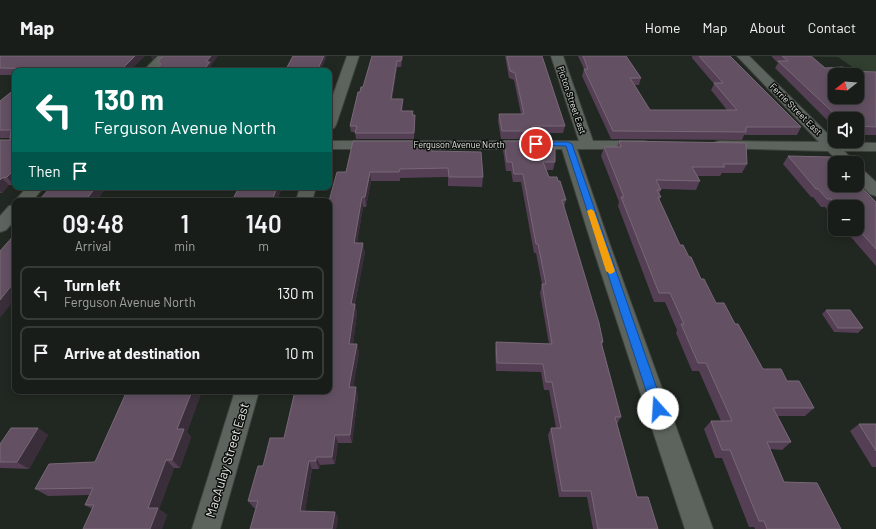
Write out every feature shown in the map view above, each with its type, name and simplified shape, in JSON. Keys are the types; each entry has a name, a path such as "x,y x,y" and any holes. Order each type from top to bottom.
{"street":[{"path":"152,68 164,56"},
{"path":"332,116 353,56"},
{"name":"Picton Street East","path":"557,56 601,245 699,529"},
{"name":"Ferrie Street East","path":"743,56 828,142"},
{"name":"Ferguson Avenue North","path":"332,145 657,145"},
{"path":"704,145 828,147"},
{"path":"864,147 876,147"},
{"name":"Ferrie Street East","path":"834,148 841,156"},
{"path":"864,179 876,191"},
{"path":"26,198 33,190"},
{"path":"0,226 12,213"},
{"name":"MacAulay Street East","path":"206,529 246,394"}],"green space":[{"path":"771,56 876,56 876,79 868,78 864,75 864,68 854,68 838,57"}],"building":[{"path":"0,56 135,56 123,68 0,68"},
{"path":"163,56 211,56 206,62 210,62 205,68 158,68 161,64 158,61"},
{"path":"293,56 324,56 318,68 287,68"},
{"path":"372,56 402,56 401,61 397,61 391,99 403,99 401,111 413,111 412,115 415,115 414,133 355,133 357,126 350,126 358,92 360,92 361,87 363,87"},
{"path":"507,56 542,56 565,126 533,126 534,131 502,131 499,114 524,114 515,73 510,71"},
{"path":"583,56 626,56 641,78 630,78 650,110 737,110 714,83 723,83 699,56 730,56 801,127 746,127 746,132 613,131 584,69 588,69"},
{"path":"782,56 811,56 825,68 843,67 844,68 828,68 828,104 864,104 864,72 876,72 876,127 864,126 864,112 833,112 778,61 788,61"},
{"path":"12,91 12,172 7,177 0,180 0,140 10,140 11,130 0,130 0,101"},
{"path":"353,141 413,141 412,148 431,148 432,151 481,152 483,177 449,177 448,168 400,169 399,172 370,172 365,197 362,197 354,243 363,243 351,304 355,304 349,344 357,344 349,387 356,387 350,435 335,435 332,457 316,457 316,461 309,461 300,511 335,512 332,529 250,529 258,501 248,501 258,466 263,466 270,438 284,438 294,394 332,394 332,198 330,198 337,172 346,172"},
{"path":"504,141 534,141 524,147 555,147 555,162 543,162 549,177 557,177 558,181 560,181 566,200 562,200 599,323 603,342 601,342 621,417 615,417 637,497 648,497 658,529 598,529 591,491 562,491 551,428 561,428 552,382 546,382 543,364 497,363 496,342 552,344 542,284 546,284 538,244 536,244 523,174 514,174 512,162 507,162"},
{"path":"619,141 746,143 747,164 723,164 725,167 692,167 700,181 656,180 661,190 657,190 661,197 658,197 680,245 683,245 689,257 691,257 701,279 704,279 716,303 724,303 735,324 738,324 763,369 781,369 787,381 799,381 814,408 773,408 791,442 767,442 784,482 817,483 841,529 767,529 764,521 759,521 730,450 722,450 711,421 732,421 706,363 698,363 681,324 684,324 670,293 659,293 621,197 624,197 604,147 621,147"},
{"path":"788,156 828,157 828,192 864,192 864,190 876,202 876,249 864,236 864,200 827,199 818,189 816,189"},
{"path":"48,190 94,190 87,198 41,198"},
{"path":"238,190 276,190 273,198 234,198"},
{"path":"12,237 12,285 0,300 0,251"},
{"path":"826,310 850,310 863,328 838,328"},
{"path":"126,394 191,394 177,429 184,429 172,460 166,460 148,508 158,508 150,529 83,529 94,505 85,505 93,488 35,489 49,464 95,462"},
{"path":"859,424 876,424 876,451"},
{"path":"11,428 38,428 17,462 0,462 0,444"}],"slow traffic":[{"path":"591,211 610,271"}],"route":[{"path":"536,144 568,144 573,155 601,245 658,409"}]}
